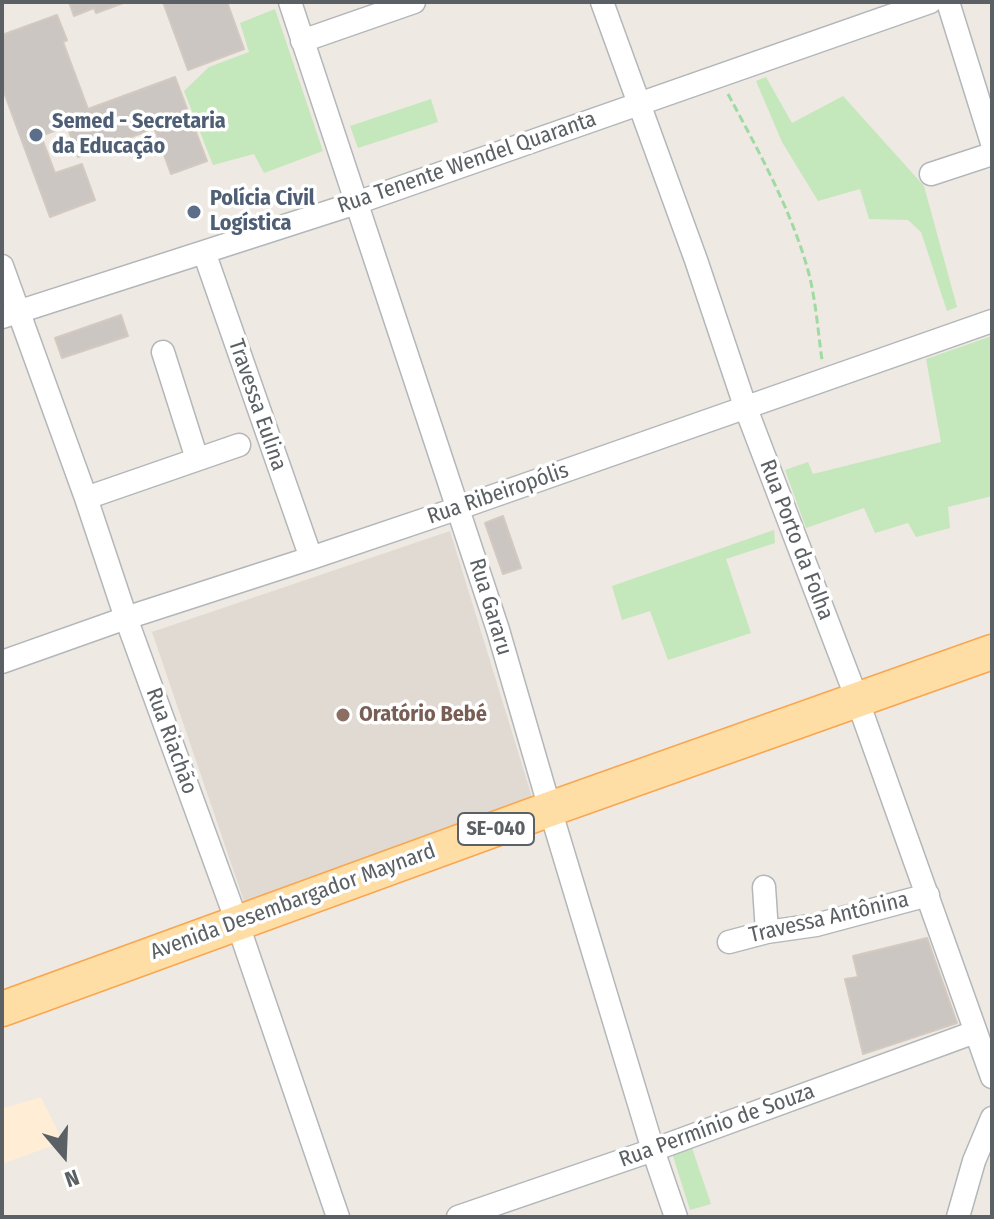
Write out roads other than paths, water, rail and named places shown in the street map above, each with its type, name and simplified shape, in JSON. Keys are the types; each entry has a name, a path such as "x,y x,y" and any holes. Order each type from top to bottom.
{"main road":[{"name":"Avenida Desembargador Maynard","path":"861,710 992,652"},
{"name":"Avenida Desembargador Maynard","path":"2,1009 239,931 861,710 992,674"},
{"name":"Avenida Desembargador Maynard","path":"2,1026 239,931"}],"street":[{"name":"Rua Gararu","path":"290,2 498,630 653,1150 676,1217"},
{"path":"302,41 414,2"},
{"name":"Rua Porto da Folha","path":"602,2 696,260 745,406 861,710 992,1077"},
{"name":"Rua Tenente Wendel Quaranta","path":"10,314 356,203 930,2"},
{"path":"948,2 992,143"},
{"path":"931,174 992,154"},
{"name":"Travessa Eulina","path":"204,252 311,558"},
{"name":"Rua Riachão","path":"2,266 10,314 86,498 338,1217"},
{"name":"Rua Ribeiropólis","path":"2,662 459,508 992,321"},
{"path":"163,352 197,459"},
{"path":"86,498 239,445"},
{"path":"764,887 767,932"},
{"name":"Travessa Antônina","path":"729,942 767,932 816,925 928,895"},
{"name":"Rua Permínio de Souza","path":"458,1217 653,1150 975,1032"},
{"path":"958,1217 974,1161 992,1118"}],"place":[{"name":"Semed - Secretaria da Educação","path":"36,135"},
{"name":"Polícia Civil Logística","path":"194,212"},
{"name":"Oratório Bebé","path":"343,715"}]}
